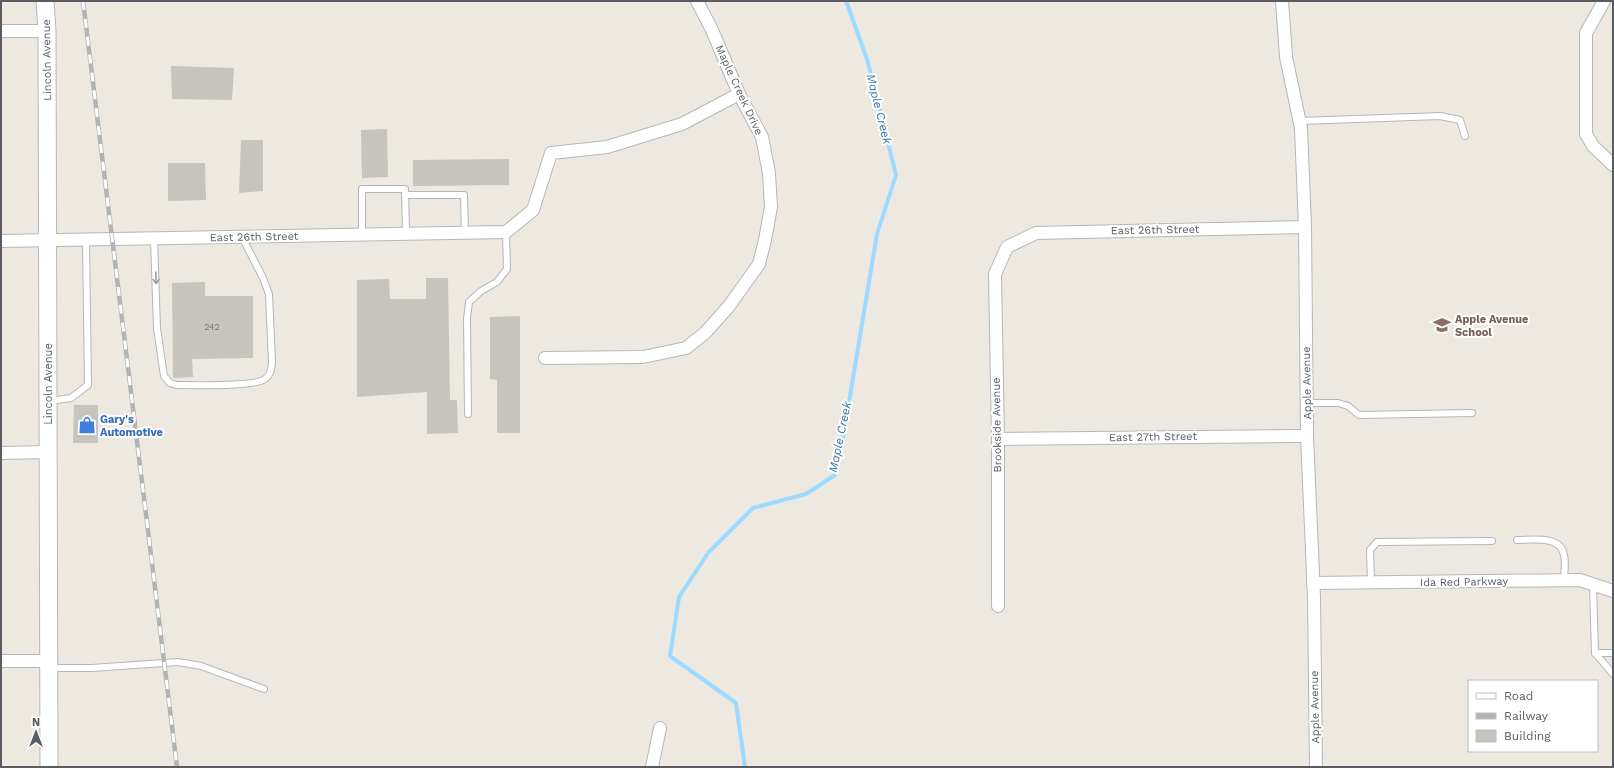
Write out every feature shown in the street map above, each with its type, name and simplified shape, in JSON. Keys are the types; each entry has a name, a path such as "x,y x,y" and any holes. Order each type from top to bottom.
{"street":[{"name":"Lincoln Avenue","path":"45,1 47,31 49,241 49,767"},
{"name":"Maple Creek Drive","path":"546,358 643,357 686,348 705,333 729,306 759,264 771,207 769,173 762,137 739,94 712,30 697,1"},
{"name":"Apple Avenue","path":"1282,1 1286,57 1302,128 1305,227 1307,436 1313,584 1316,767"},
{"path":"1604,1 1586,33 1586,134 1593,146 1613,165"},
{"path":"1,31 47,31"},
{"path":"506,232 533,210 551,152 615,145 682,124 739,94"},
{"name":"East 26th Street","path":"1007,247 1036,233 1305,227"},
{"name":"East 26th Street","path":"1,241 506,232"},
{"name":"Brookside Avenue","path":"998,606 998,439 995,274 1007,247"},
{"name":"East 27th Street","path":"998,439 1307,436"},
{"path":"1,452 48,452"},
{"name":"Ida Red Parkway","path":"1313,584 1580,580 1613,591"},
{"path":"1,661 48,665"},
{"path":"652,767 660,728"}],"lane":[{"path":"1300,121 1440,116 1460,120 1465,136"},
{"path":"362,235 362,189 405,189 406,234"},
{"path":"405,195 464,195 464,233"},
{"path":"468,414 467,319 470,302 481,291 497,282 506,269 506,232"},
{"path":"154,238 157,328 164,376 170,383 176,385 249,384 265,380 270,372 272,363 269,294 263,278 242,237"},
{"path":"48,402 71,398 88,385 86,240"},
{"path":"1307,403 1338,403 1348,406 1359,415 1472,413"},
{"path":"1518,540 1551,540 1559,544 1564,554 1564,581"},
{"path":"1371,583 1370,550 1377,542 1492,541"},
{"path":"1593,585 1595,653 1613,674"},
{"path":"1595,653 1613,653"},
{"path":"48,665 92,668 178,662 200,666 264,689"}],"building":[{"path":"171,66 234,68 232,100 172,99"},
{"path":"387,129 388,177 362,178 361,130"},
{"path":"241,140 263,140 263,191 239,193"},
{"path":"509,159 509,185 413,186 413,160"},
{"path":"168,163 205,163 206,200 168,201"},
{"path":"426,278 448,278 450,400 457,400 458,433 427,434 427,392 357,397 357,280 389,279 390,299 426,299"},
{"path":"205,282 205,296 253,296 253,358 192,359 193,377 173,378 172,283"},
{"path":"520,316 520,433 497,433 497,380 490,379 490,317"},
{"path":"74,405 98,405 98,443 73,443"}],"waterway":[{"name":"Maple Creek","path":"745,767 736,703 670,656 679,597 708,553 753,508 806,494 835,475 841,450 877,234 896,175 867,59 846,1"}],"railway":[{"path":"83,1 177,767"}],"place":[{"name":"Apple Avenue School","path":"1442,325"},
{"name":"Gary's Automotive","path":"87,425"}]}
